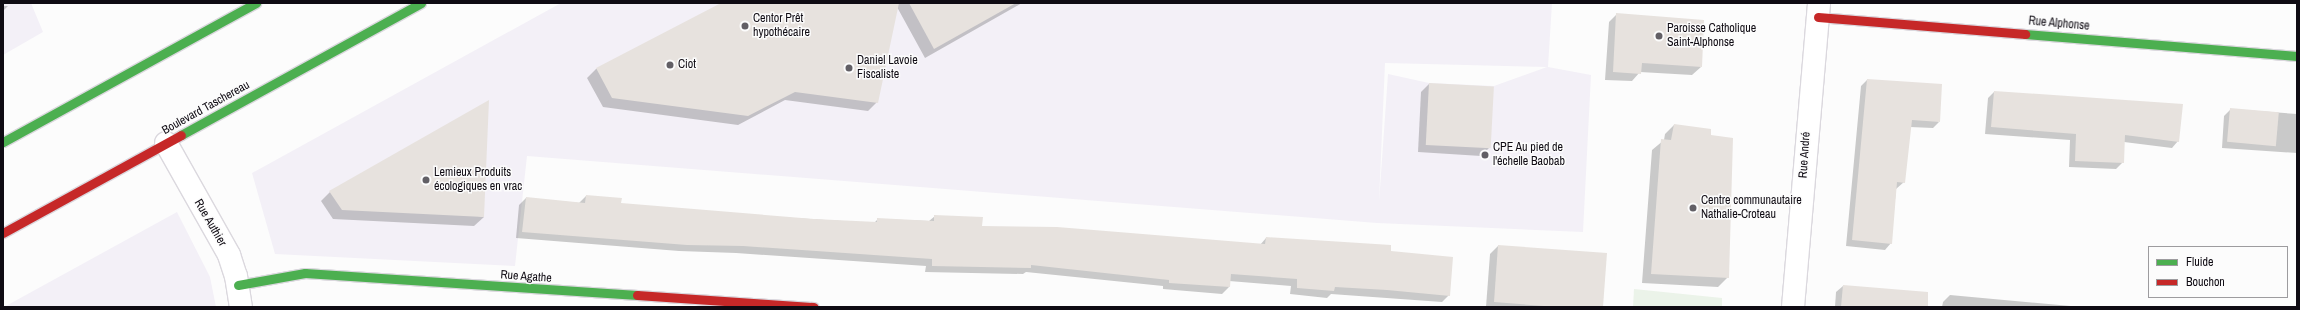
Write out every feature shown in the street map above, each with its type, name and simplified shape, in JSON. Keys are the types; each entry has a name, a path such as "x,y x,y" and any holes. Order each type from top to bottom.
{"street":[{"path":"3,142 256,3"},
{"name":"Boulevard Taschereau","path":"3,233 421,3"},
{"name":"Rue Alphonse","path":"1819,10 2297,56"},
{"name":"Rue André","path":"1793,307 1808,105 1819,10"},
{"name":"Rue Authier","path":"166,143 220,239 233,266 241,307"},
{"name":"Rue Agathe","path":"238,286 305,273 814,307"}],"shaded area":[{"path":"3,3 31,3 43,32 3,55"},
{"path":"561,3 1552,3 1548,67 1591,75 1583,232 1377,223 527,156 515,266 275,254 252,173","holes":["1385,63 1547,67 1494,86 1429,83 1388,74 1379,202"]},
{"path":"177,212 210,277 216,307 4,307"},
{"path":"1634,289 1722,298 1722,307 1633,307"}],"building":[{"path":"721,3 899,3 878,103 795,92 748,116 612,98 596,68"},
{"path":"909,3 1016,3 934,49"},
{"name":"Paroisse Catholique Saint-Alphonse","path":"1616,13 1704,20 1702,67 1642,63 1641,74 1613,72"},
{"path":"1867,79 1942,84 1940,122 1912,120 1905,183 1897,182 1892,244 1852,240"},
{"name":"CPE Au pied de l'échelle Baobab","path":"1429,83 1494,86 1491,148 1426,145"},
{"path":"1994,91 2183,104 2179,142 2125,135 2124,163 2075,161 2076,134 1991,127"},
{"path":"489,100 484,217 342,210 329,191"},
{"path":"2230,108 2279,112 2276,146 2227,142"},
{"name":"Centre communautaire Nathalie-Croteau","path":"1674,124 1711,129 1711,135 1733,138 1729,278 1651,274 1661,139 1671,140"},
{"path":"586,195 622,198 621,203 814,219 877,222 877,218 934,221 934,215 983,217 982,226 1057,227 1265,244 1266,237 1391,245 1391,251 1453,257 1450,296 1335,287 1334,291 1297,288 1297,279 1231,274 1230,287 1169,283 1169,280 1031,265 1031,268 932,266 932,259 743,246 687,245 522,232 526,197 585,203"},
{"path":"1498,245 1607,253 1603,307 1557,307 1494,302"},
{"path":"1843,285 1928,292 1928,307 1841,307"}],"traffic: fast":[{"path":"3,142 256,3"},
{"path":"181,135 421,3"},
{"path":"2025,34 2297,56"},
{"path":"238,285 305,273 637,295"}],"traffic: jam":[{"path":"1818,17 2025,34"},
{"path":"3,233 181,135"},
{"path":"637,295 814,307"}],"place":[{"name":"Centor Prêt hypothécaire","path":"745,26"},
{"name":"Paroisse Catholique Saint-Alphonse","path":"1659,36"},
{"name":"Ciot","path":"670,65"},
{"name":"Daniel Lavoie Fiscaliste","path":"849,68"},
{"name":"CPE Au pied de l'échelle Baobab","path":"1485,155"},
{"name":"Lemieux Produits écologiques en vrac","path":"426,180"},
{"name":"Centre communautaire Nathalie-Croteau","path":"1693,208"}]}
